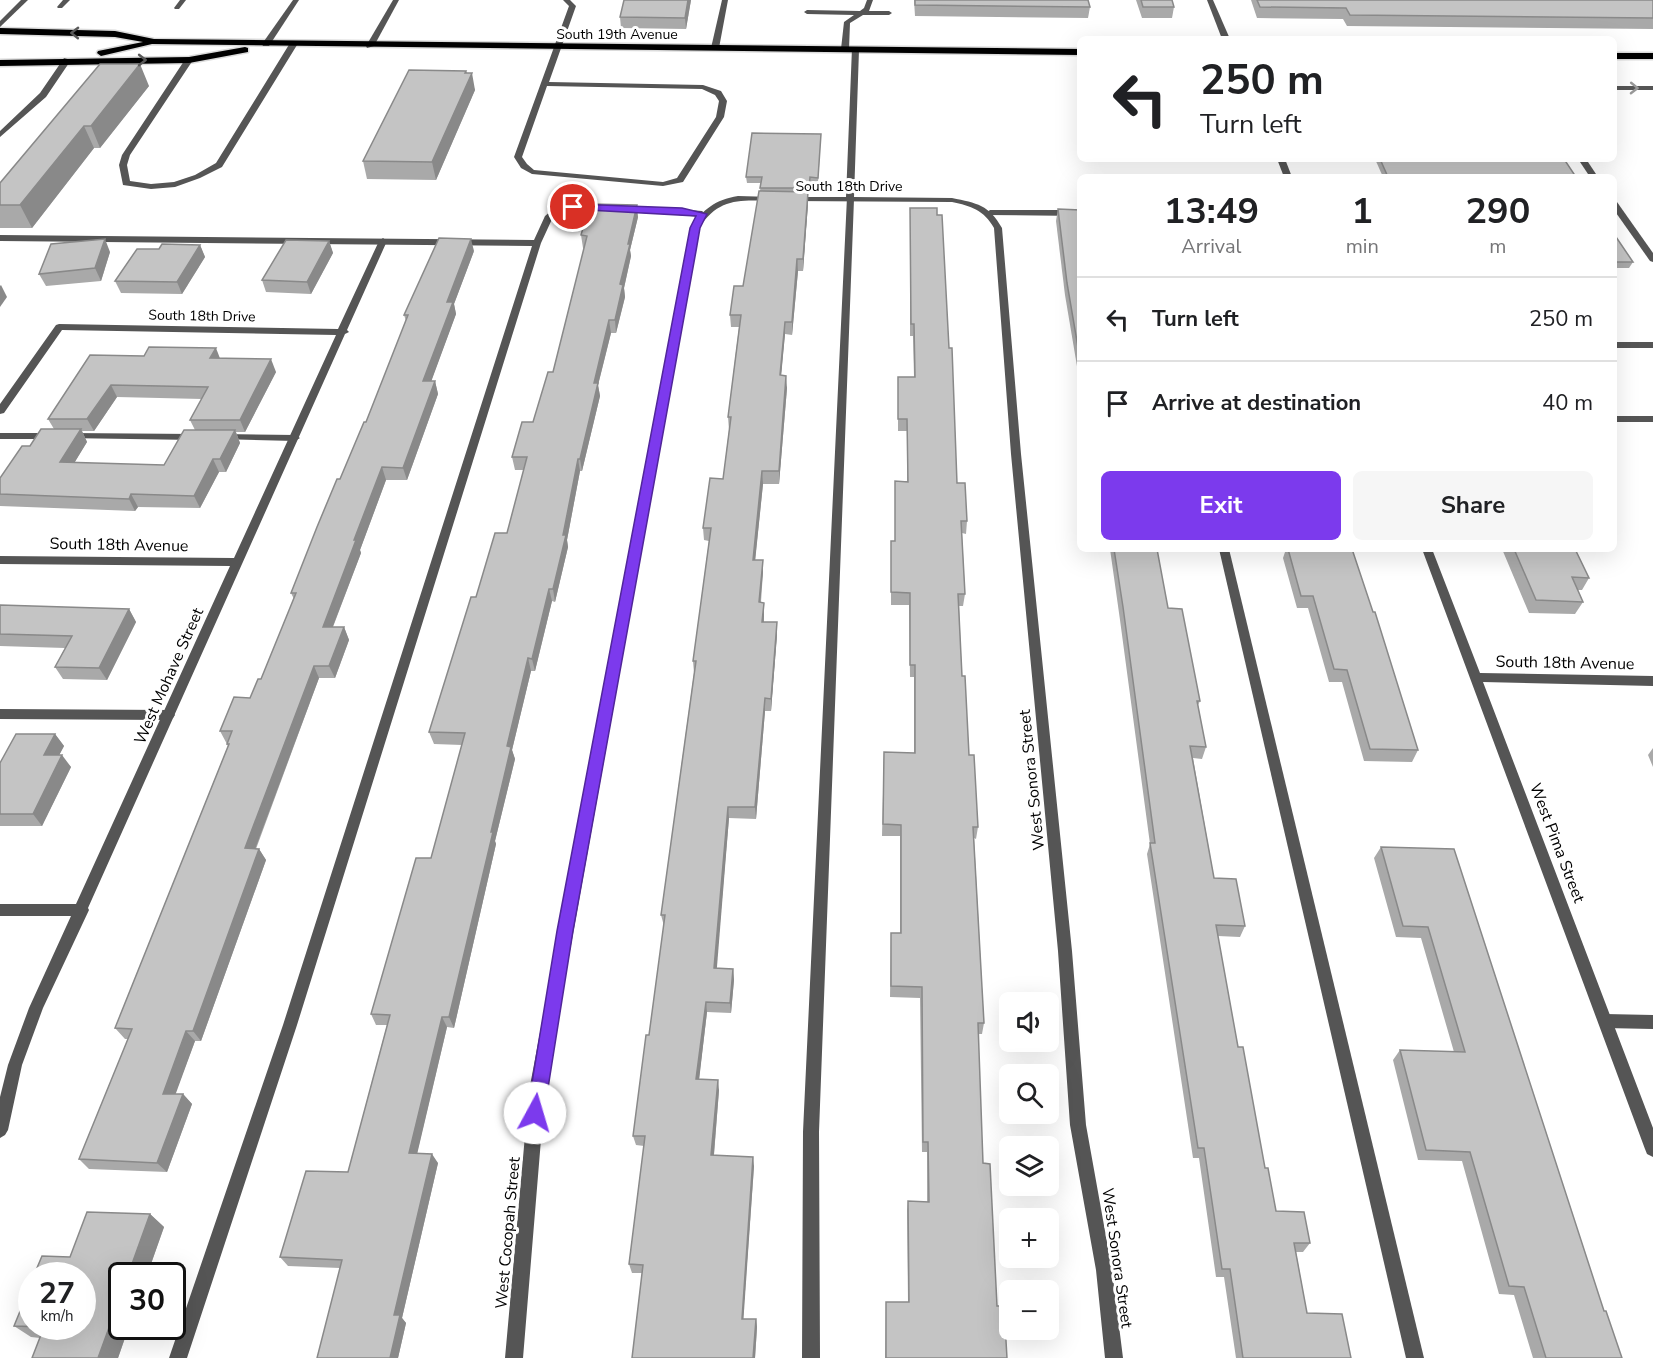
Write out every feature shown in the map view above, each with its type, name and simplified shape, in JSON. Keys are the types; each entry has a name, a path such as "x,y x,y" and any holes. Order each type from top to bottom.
{"main road":[{"name":"South 19th Avenue","path":"0,31 115,34 154,42 293,45 1077,52"},
{"name":"South 19th Avenue","path":"0,53 103,53 154,42"},
{"path":"0,63 67,60 189,60 266,44"},
{"path":"1617,56 1653,56"}],"street":[{"path":"0,25 25,0"},
{"path":"60,7 67,0"},
{"path":"177,8 183,0"},
{"path":"266,44 296,0"},
{"path":"370,46 396,0"},
{"path":"544,84 703,87 718,93 723,102 720,117 680,180 663,184 627,181 532,172 524,166 518,157 544,84 573,6 566,0"},
{"path":"715,48 725,0"},
{"path":"845,50 847,22 867,9 870,0"},
{"path":"1210,0 1225,36"},
{"path":"807,12 889,13"},
{"path":"189,60 126,155 123,165 126,183 147,187 178,185 199,177 219,165 293,45"},
{"path":"811,1358 811,1132 855,50"},
{"path":"0,135 43,95 67,60"},
{"path":"1617,88 1653,88"},
{"name":"South 18th Drive","path":"702,214 720,201 748,198 952,200 977,205 990,213"},
{"path":"178,1358 290,1025 537,243 549,216 560,208 590,206 702,214"},
{"path":"1617,208 1653,259"},
{"path":"990,213 1077,213"},
{"name":"West Sonora Street","path":"990,213 998,228 1016,454 1065,951 1078,1125 1104,1270 1114,1358"},
{"name":"West Cocopah Street","path":"514,1358 537,1091 695,228 702,214"},
{"path":"0,238 537,243"},
{"name":"West Mohave Street","path":"0,1130 15,1065 33,1017 344,332 383,241"},
{"name":"South 18th Drive","path":"0,411 59,327 344,332"},
{"path":"1617,345 1653,345"},
{"path":"1617,419 1653,419"},
{"path":"0,436 203,437"},
{"path":"215,437 295,438"},
{"path":"1225,552 1415,1358"},
{"name":"West Pima Street","path":"1429,552 1653,1149"},
{"name":"South 18th Avenue","path":"0,560 238,562"},
{"name":"South 18th Avenue","path":"1476,678 1653,681"},
{"path":"0,714 169,715"},
{"path":"0,910 82,910"},
{"path":"1605,1021 1653,1022"}],"building":[{"path":"624,0 688,0 685,18 620,17"},
{"path":"915,0 1088,0 1090,7 915,5"},
{"path":"1141,0 1172,0 1174,7 1143,7"},
{"path":"1257,0 1653,0 1653,18 1350,15 1346,8 1260,7"},
{"path":"100,64 140,64 91,126 84,126 20,205 0,205 0,183"},
{"path":"409,70 472,73 432,162 363,161"},
{"path":"752,133 821,134 818,178 810,177 809,188 760,188 762,177 746,177"},
{"path":"1381,162 1566,162 1574,174 1387,174"},
{"path":"759,191 808,192 803,259 797,259 792,322 785,322 780,375 786,376 779,471 762,471 753,560 763,560 759,602 764,603 762,622 777,622 771,699 765,698 755,807 728,807 714,968 733,969 730,1003 706,1002 696,1079 718,1080 711,1155 753,1157 742,1319 756,1319 753,1358 632,1358 643,1265 629,1264 645,1136 633,1136 665,915 661,915 696,661 693,661 711,528 703,528 710,478 723,479 731,417 728,417 741,315 730,315 734,286 743,286"},
{"path":"590,204 637,205 620,284 623,285 615,320 609,320 594,383 598,383 580,459 578,459 563,535 566,535 553,589 549,589 532,659 528,658 507,746 511,747 491,832 493,832 449,1017 442,1017 409,1153 432,1154 394,1315 400,1315 390,1358 317,1358 342,1260 280,1257 306,1171 348,1172 390,1015 371,1014 416,858 431,858 465,733 429,732 471,597 476,597 495,533 507,533 527,457 512,457 522,422 533,422 548,372 553,372 587,236 581,235"},
{"path":"910,208 937,208 937,215 942,215 949,348 952,348 957,483 965,483 967,521 961,521 965,594 958,594 962,676 965,676 969,755 974,755 978,827 973,827 984,1023 978,1023 983,1163 990,1164 999,1340 1006,1340 1007,1358 886,1358 886,1302 909,1302 908,1201 929,1202 928,1142 923,1142 922,987 891,986 891,933 901,933 901,825 883,824 884,752 915,753 915,665 910,665 910,593 891,592 891,541 895,541 895,481 908,482 907,419 898,419 898,377 915,377 914,324 911,324"},
{"path":"1058,209 1077,210 1077,341"},
{"path":"439,238 471,239 447,302 453,302 423,381 435,381 403,468 382,467 323,627 344,627 329,666 314,666 245,848 259,849 193,1031 186,1031 163,1094 183,1094 157,1163 79,1159 132,1029 115,1028 229,744 227,744 232,731 220,731 234,697 250,698 258,679 261,679 296,593 291,593 317,527 337,479 340,479 364,422 366,422 408,315 404,315"},
{"path":"1617,238 1633,262 1617,262"},
{"path":"105,239 95,268 39,274 51,244"},
{"path":"286,240 329,241 307,282 262,280"},
{"path":"162,244 200,245 177,282 115,281 137,249 159,249"},
{"path":"149,347 216,348 210,358 271,359 240,420 190,420 208,387 111,385 87,419 48,419 90,355 144,356"},
{"path":"41,429 81,429 60,462 164,465 184,430 235,430 220,459 213,459 194,496 131,494 129,499 0,494 0,478 22,446 30,446"},
{"path":"1114,552 1158,552 1168,608 1182,609 1200,701 1197,701 1206,747 1190,746 1214,878 1236,879 1245,926 1216,925 1238,1047 1243,1047 1265,1168 1268,1168 1276,1211 1304,1212 1310,1243 1294,1243 1307,1313 1342,1314 1351,1358 1243,1358 1230,1269 1222,1269 1204,1148 1198,1148 1150,843 1155,843"},
{"path":"1289,552 1353,552 1373,612 1375,612 1418,750 1370,749 1347,670 1334,669 1313,596 1301,596"},
{"path":"1515,552 1576,552 1589,578 1572,577 1583,602 1536,600"},
{"path":"0,605 129,609 99,668 55,667 72,636 0,634"},
{"path":"16,734 55,734 44,755 62,755 33,814 0,814 0,763"},
{"path":"1381,847 1454,849 1604,1311 1606,1311 1622,1358 1546,1358 1524,1287 1509,1286 1470,1152 1426,1150 1400,1050 1465,1052 1428,927 1403,926"},
{"path":"87,1212 150,1214 133,1262 108,1262 108,1330 98,1358 32,1358 39,1340 96,1340 96,1262 39,1262 42,1256 70,1257"}],"route":[{"path":"535,1113 565,931 695,228 702,214 590,206 573,207"}]}
